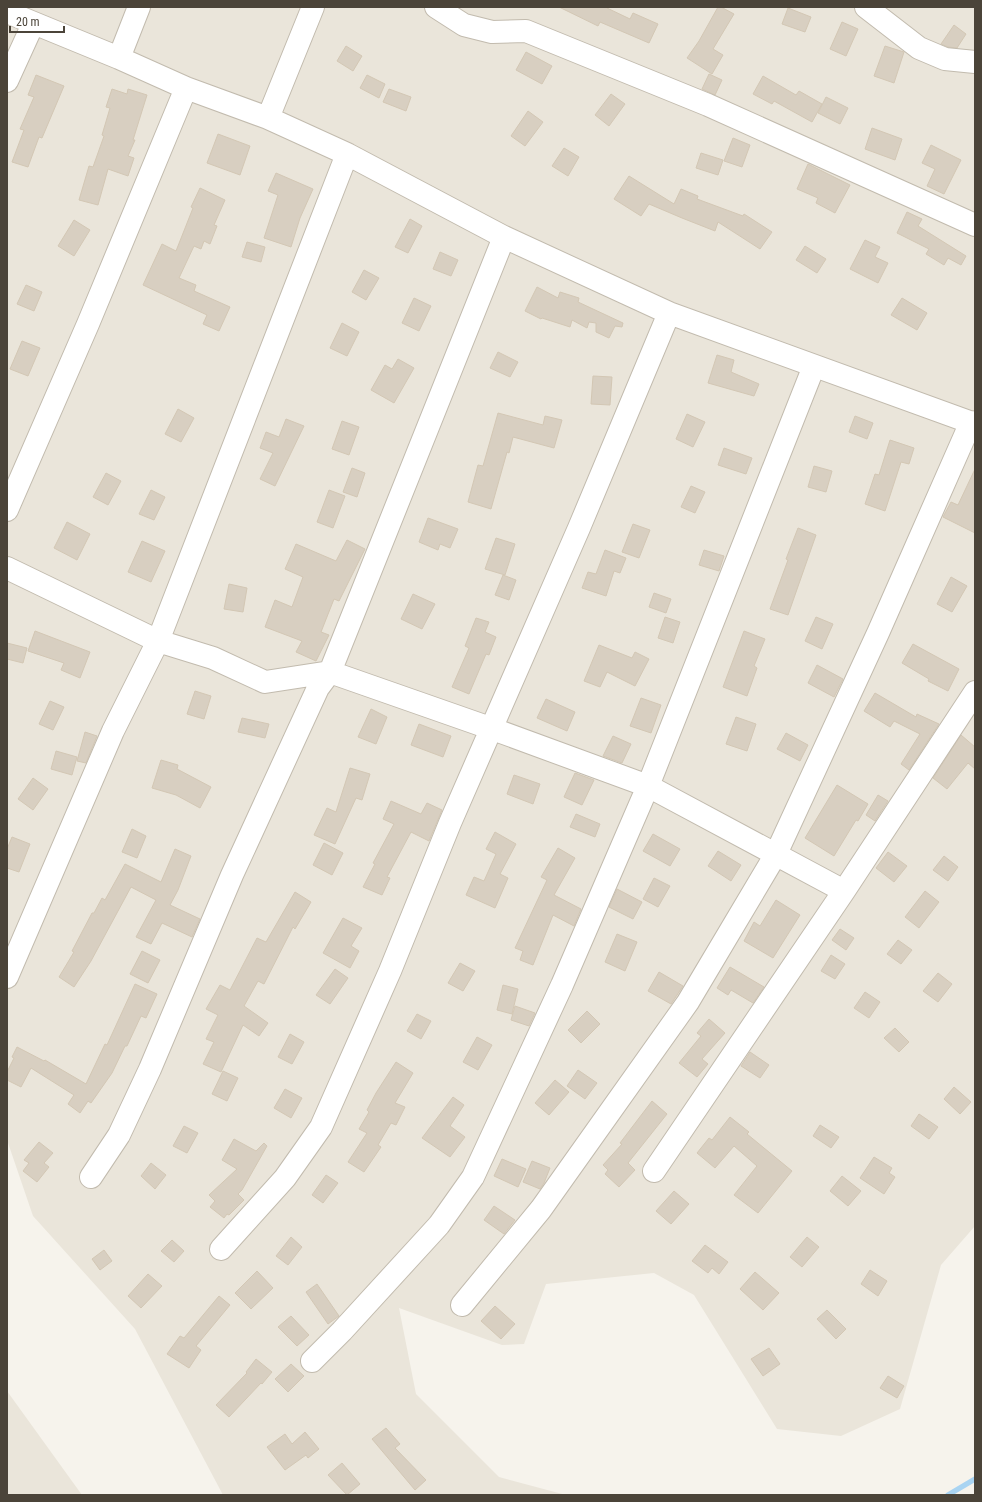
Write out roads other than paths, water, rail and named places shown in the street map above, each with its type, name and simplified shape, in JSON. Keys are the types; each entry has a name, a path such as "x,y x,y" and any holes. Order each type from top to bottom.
{"street":[{"path":"119,58 139,7"},
{"path":"268,118 314,7"},
{"path":"436,7 464,25 492,32 526,31 708,105 975,225"},
{"path":"866,7 919,48 945,59 975,62"},
{"path":"7,12 33,24 119,58 186,88 268,118 347,154 504,237 669,313 973,423 776,854 688,1002 541,1209 462,1305"},
{"path":"7,81 33,24"},
{"path":"7,510 88,324 186,88"},
{"path":"7,977 113,731 158,641 347,154"},
{"path":"91,1177 119,1136 150,1069 232,875 318,688 330,672 504,237"},
{"path":"221,1249 285,1178 321,1127 390,971 490,728 579,528 669,313"},
{"path":"312,1361 342,1331 439,1225 473,1177 562,985 648,786 814,366"},
{"path":"7,568 158,641 213,658 265,682 330,672 490,728 648,786 844,890"},
{"path":"654,1171 844,890 975,692"}],"waterway":[{"path":"948,1495 975,1479"}]}
